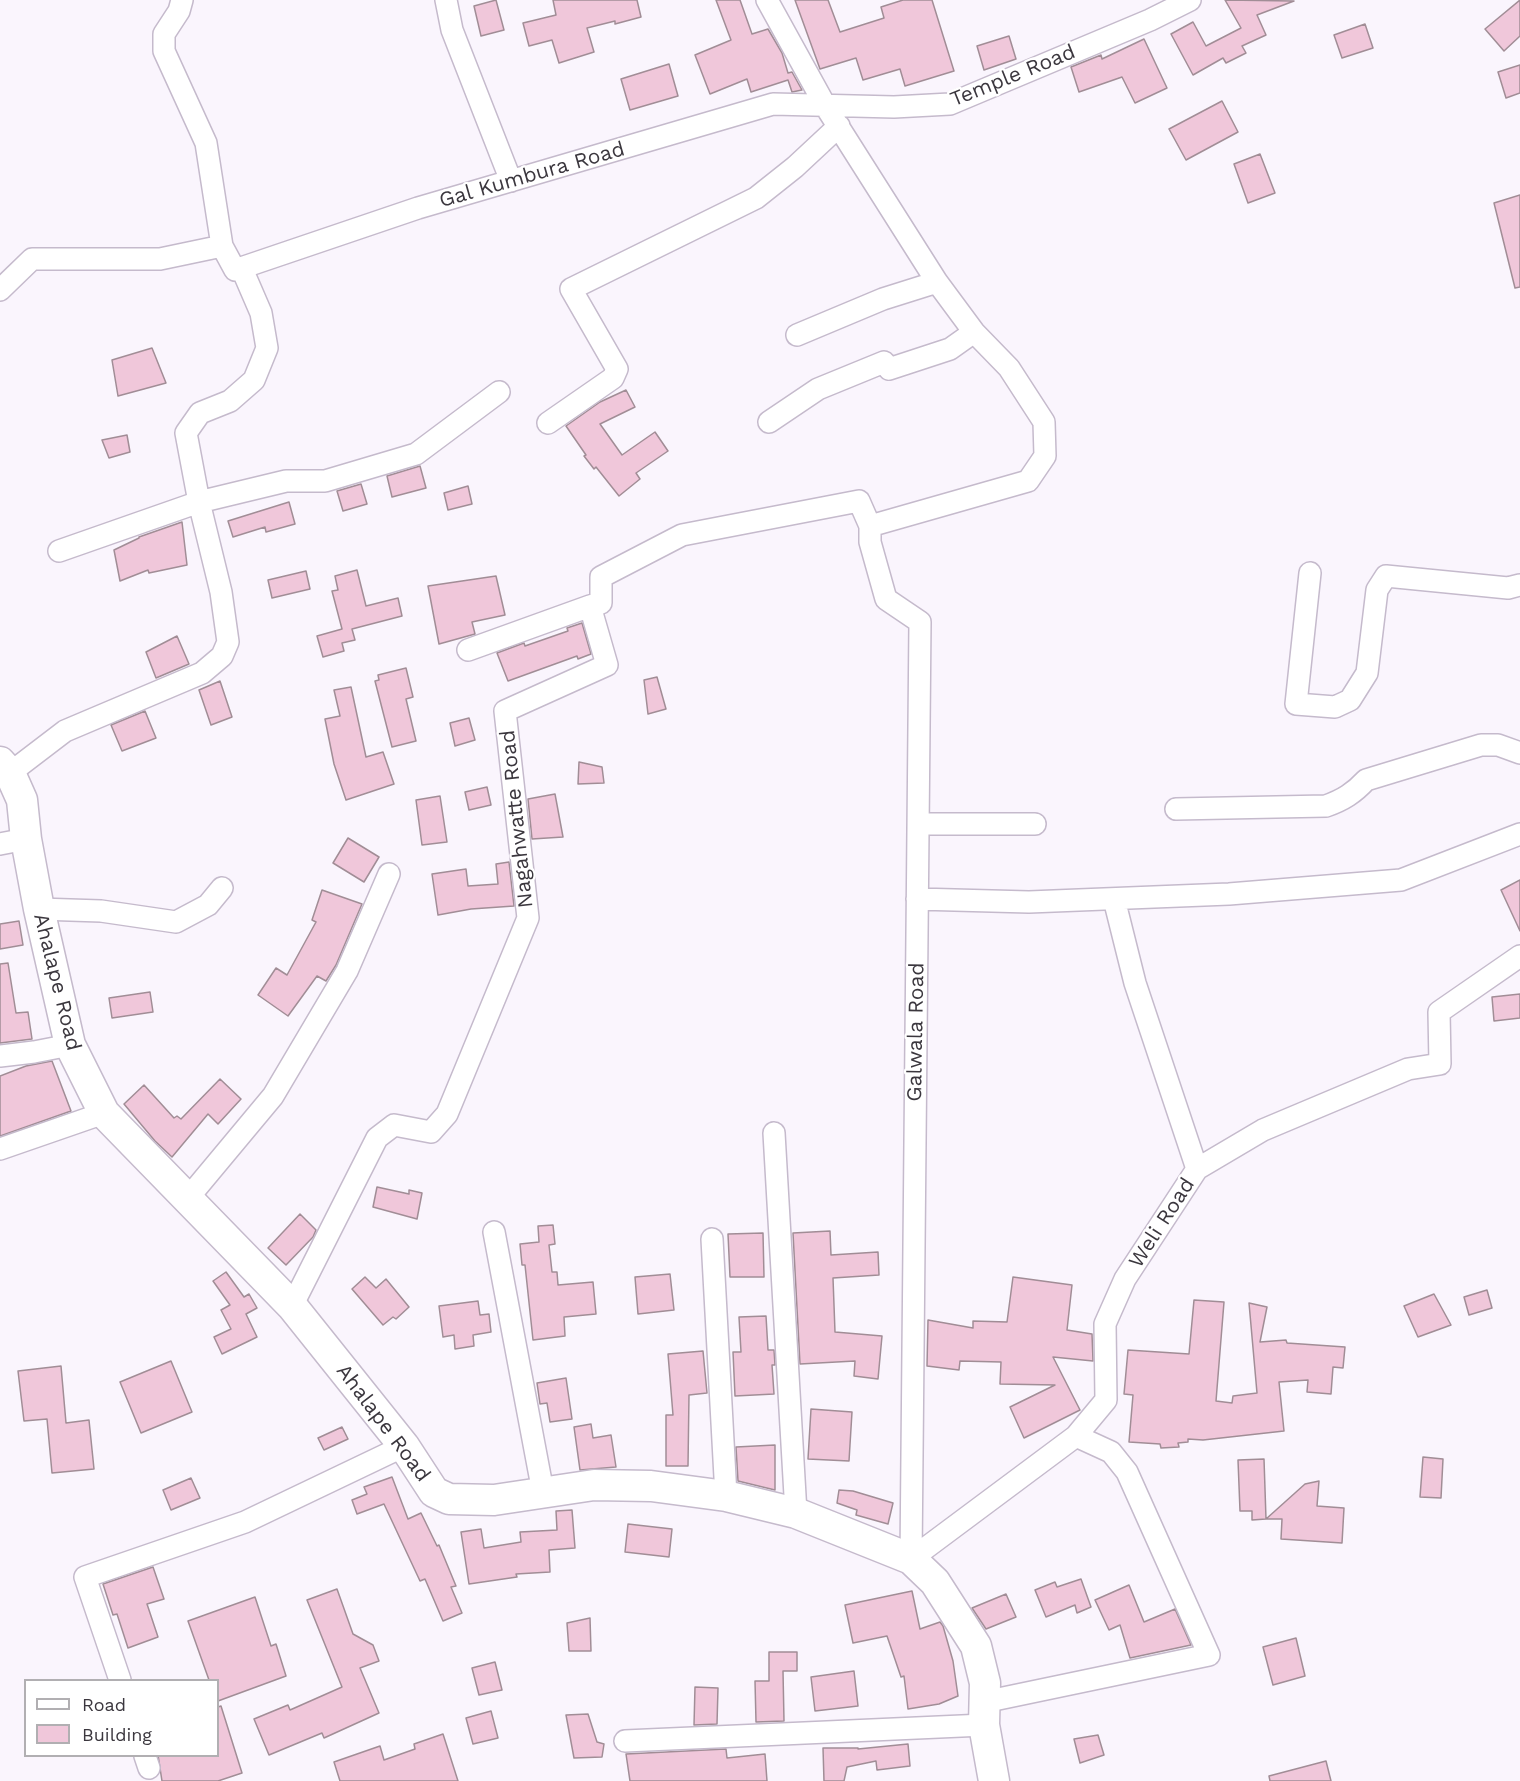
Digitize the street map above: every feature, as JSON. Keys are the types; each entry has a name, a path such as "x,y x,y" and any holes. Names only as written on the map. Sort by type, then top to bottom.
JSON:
{"street":[{"path":"5,767 66,731 202,673 222,656 228,642 221,592 199,502 186,433 200,413 230,401 254,380 267,348 261,313 242,269 235,270 222,246 206,143 164,51 164,34 179,11 182,0"},
{"path":"446,0 452,30 511,181"},
{"path":"468,650 601,603 601,577 682,535 859,501 870,526 1028,481 1045,456 1044,422 1009,368 974,332 937,282 826,107 767,0"},
{"name":"Temple Road","path":"826,107 950,104 1150,20 1190,0"},
{"name":"Gal Kumbura Road","path":"242,269 418,208 773,104 826,107"},
{"path":"548,423 613,378 617,369 571,289 756,198 795,167 839,126"},
{"path":"0,290 32,259 160,259 222,246"},
{"path":"797,335 883,299 937,282"},
{"path":"769,422 818,389 884,362 889,369 950,349 974,332"},
{"path":"59,551 199,502 286,482 325,481 416,454 499,392"},
{"name":"Galwala Road","path":"870,526 870,542 886,599 920,622 911,1558"},
{"path":"1310,573 1296,704 1335,707 1350,700 1367,673 1377,590 1386,576 1508,588 1520,585"},
{"name":"Nagahwatte Road","path":"292,1306 377,1138 394,1125 431,1132 447,1114 528,918 504,711 607,664 591,606"},
{"path":"1176,809 1326,806 1354,793 1366,780 1481,745 1498,745 1520,753"},
{"name":"Ahalape Road","path":"5,767 22,800 13,841 39,909 70,1045 105,1113 292,1306 404,1446 434,1492 449,1499 494,1500 594,1485 651,1486 726,1496 796,1513 911,1558 935,1582 976,1646 985,1683 984,1713 994,1781"},
{"path":"919,824 1035,824"},
{"path":"917,899 1029,902 1114,899 1229,894 1401,880 1520,834"},
{"path":"188,1198 273,1096 347,971 389,874"},
{"path":"39,909 101,911 176,922 208,905 222,888"},
{"path":"1114,899 1135,983 1197,1169"},
{"name":"Weli Road","path":"911,1558 1077,1436 1106,1400 1105,1324 1125,1279 1197,1169 1263,1130 1408,1069 1440,1064 1439,1012 1520,956"},
{"path":"0,1056 70,1045"},
{"path":"0,1149 105,1113"},
{"path":"774,1133 796,1513"},
{"path":"494,1232 543,1492"},
{"path":"712,1239 726,1496"},
{"path":"625,1741 984,1713 1209,1655 1127,1472 1111,1452 1077,1436"},
{"path":"120,1679 85,1577 245,1522 404,1446"}],"building":[{"path":"496,0 504,30 481,36 474,6"},
{"path":"553,0 637,0 641,17 587,28 594,52 559,63 552,40 529,46 523,23 556,15"},
{"path":"716,0 740,0 752,34 768,29 782,53 788,73 792,72 802,90 792,92 788,80 751,92 747,79 710,94 695,55 731,40"},
{"path":"795,0 828,0 840,32 884,18 881,7 903,0 932,0 954,71 905,86 900,69 863,80 856,58 820,69"},
{"path":"1225,0 1294,1 1257,15 1266,35 1242,46 1246,53 1226,63 1223,58 1193,75 1171,34 1193,22 1206,46 1241,28"},
{"path":"1520,0 1520,36 1504,51 1485,29"},
{"path":"1365,24 1373,48 1342,58 1334,35"},
{"path":"1009,36 1016,59 984,70 977,46"},
{"path":"1144,39 1167,88 1135,103 1122,77 1079,92 1071,67 1101,55 1102,59"},
{"path":"669,64 678,96 630,110 621,79"},
{"path":"1520,65 1520,93 1506,98 1498,72"},
{"path":"1222,101 1238,132 1186,160 1169,129"},
{"path":"1260,154 1275,193 1248,203 1234,164"},
{"path":"1520,195 1520,287 1515,288 1494,203"},
{"path":"152,348 166,383 118,396 112,360"},
{"path":"626,390 635,407 600,424 622,455 655,432 668,451 636,473 640,479 619,496 584,456 586,455 566,426 600,402"},
{"path":"127,435 130,452 109,458 102,440"},
{"path":"420,466 426,488 392,497 387,476"},
{"path":"361,484 367,504 343,511 337,491"},
{"path":"468,486 472,504 448,510 444,493"},
{"path":"289,502 295,524 266,532 265,527 233,537 228,521"},
{"path":"182,522 187,565 149,573 148,570 120,581 114,550 139,537"},
{"path":"357,570 366,606 398,598 402,616 352,629 355,640 342,643 344,651 323,657 317,636 342,629 332,591 338,590 335,576"},
{"path":"306,571 310,589 272,598 268,580"},
{"path":"496,576 505,615 472,622 475,634 439,644 428,586"},
{"path":"582,623 591,654 578,659 577,656 508,681 497,653 568,631 567,628"},
{"path":"177,636 189,664 156,678 146,652"},
{"path":"406,668 413,697 406,699 416,741 392,747 375,681 379,680 378,675"},
{"path":"657,677 666,709 648,714 644,680"},
{"path":"220,681 232,717 211,725 199,690"},
{"path":"351,687 366,757 383,752 394,784 346,800 334,764 325,719 340,716 334,690"},
{"path":"145,711 156,738 122,751 111,725"},
{"path":"469,718 475,740 455,746 450,723"},
{"path":"579,762 602,767 604,783 578,784"},
{"path":"487,787 491,805 469,810 465,792"},
{"path":"555,794 563,837 532,839 528,799"},
{"path":"440,796 447,842 422,845 416,800"},
{"path":"348,838 379,857 364,882 333,863"},
{"path":"509,862 514,906 471,909 438,915 432,874 466,869 468,886 498,884 496,864"},
{"path":"1520,880 1520,931 1501,890"},
{"path":"322,890 362,904 336,965 326,981 317,976 288,1016 258,995 276,968 287,975 316,922 312,920"},
{"path":"19,921 23,945 0,949 0,924"},
{"path":"8,963 16,1013 28,1012 32,1039 0,1043 0,964"},
{"path":"150,992 153,1012 112,1018 109,998"},
{"path":"1520,994 1520,1018 1494,1021 1492,997"},
{"path":"52,1061 71,1111 0,1136 0,1076 26,1066"},
{"path":"220,1079 241,1099 218,1124 208,1114 172,1157 155,1141 124,1104 144,1085 174,1118 177,1116 181,1119"},
{"path":"377,1187 409,1194 409,1190 422,1193 417,1219 373,1207"},
{"path":"300,1214 316,1230 313,1237 286,1265 268,1248"},
{"path":"553,1225 555,1244 549,1245 552,1272 557,1272 558,1285 593,1282 596,1314 564,1317 565,1336 533,1340 525,1265 522,1265 520,1244 539,1242 538,1226"},
{"path":"830,1231 831,1255 878,1252 879,1275 833,1278 835,1332 882,1336 878,1379 854,1376 855,1361 800,1364 793,1233"},
{"path":"763,1233 764,1277 730,1277 728,1234"},
{"path":"226,1272 244,1297 249,1294 257,1308 246,1314 257,1337 222,1354 214,1337 231,1329 221,1310 230,1305 213,1281"},
{"path":"670,1274 674,1310 638,1314 635,1277"},
{"path":"365,1277 376,1288 386,1279 409,1307 396,1319 393,1317 383,1325 352,1289"},
{"path":"1013,1277 1072,1285 1067,1330 1092,1334 1093,1361 1053,1357 1080,1410 1024,1438 1010,1407 1055,1385 1000,1384 1001,1362 960,1361 959,1370 927,1366 928,1320 973,1328 973,1321 1007,1322"},
{"path":"1487,1290 1492,1308 1469,1315 1464,1297"},
{"path":"1434,1294 1451,1325 1418,1337 1404,1306"},
{"path":"1194,1300 1224,1302 1216,1401 1232,1403 1233,1396 1257,1393 1249,1303 1267,1307 1260,1342 1286,1340 1287,1343 1345,1347 1343,1368 1333,1367 1331,1394 1307,1392 1308,1380 1279,1382 1284,1431 1203,1440 1188,1439 1188,1442 1178,1443 1179,1447 1161,1448 1160,1444 1129,1442 1133,1395 1124,1394 1128,1350 1189,1354"},
{"path":"478,1301 480,1315 489,1314 491,1332 473,1335 474,1346 455,1349 454,1335 443,1337 439,1306"},
{"path":"766,1316 768,1350 774,1350 775,1365 772,1365 774,1394 735,1396 733,1352 741,1352 739,1317"},
{"path":"703,1351 707,1393 689,1395 688,1466 666,1466 666,1415 673,1415 668,1354"},
{"path":"171,1361 192,1412 141,1433 120,1382"},
{"path":"61,1366 66,1423 89,1420 94,1469 52,1473 47,1419 24,1421 18,1371"},
{"path":"566,1378 572,1419 550,1422 547,1403 540,1404 537,1383"},
{"path":"811,1409 852,1412 849,1461 808,1459"},
{"path":"591,1424 593,1438 611,1435 616,1467 580,1470 574,1427"},
{"path":"342,1427 348,1439 324,1450 318,1438"},
{"path":"775,1445 775,1490 738,1481 736,1447"},
{"path":"1423,1457 1443,1459 1441,1498 1420,1497"},
{"path":"1264,1459 1266,1519 1252,1520 1252,1511 1240,1511 1238,1460"},
{"path":"392,1477 408,1519 421,1513 437,1546 439,1545 456,1586 451,1587 462,1613 443,1621 425,1579 420,1581 384,1504 357,1514 352,1500 367,1494 364,1487"},
{"path":"191,1478 200,1498 171,1510 163,1490"},
{"path":"1319,1481 1317,1506 1344,1508 1342,1543 1281,1539 1282,1519 1266,1519 1305,1484"},
{"path":"839,1490 853,1491 893,1503 888,1524 856,1515 857,1510 837,1503"},
{"path":"572,1510 575,1548 549,1550 550,1572 516,1574 517,1577 469,1584 461,1532 481,1529 484,1548 521,1542 520,1532 557,1530 556,1511"},
{"path":"628,1524 672,1529 669,1557 625,1552"},
{"path":"153,1567 164,1599 147,1604 158,1637 128,1648 117,1614 113,1615 103,1584"},
{"path":"1081,1579 1091,1607 1077,1613 1075,1605 1046,1617 1035,1590 1055,1582 1057,1587"},
{"path":"1129,1585 1144,1622 1175,1609 1191,1645 1130,1658 1120,1625 1109,1630 1095,1600"},
{"path":"337,1589 353,1634 373,1645 379,1661 360,1668 379,1713 324,1738 322,1733 269,1755 254,1719 288,1705 290,1710 342,1687 307,1600"},
{"path":"912,1591 920,1629 940,1622 943,1626 953,1661 958,1696 939,1704 908,1709 904,1676 901,1677 887,1636 853,1643 845,1605"},
{"path":"1006,1594 1016,1617 986,1629 972,1608"},
{"path":"255,1597 271,1646 276,1644 286,1676 219,1701 219,1679 209,1679 188,1621"},
{"path":"590,1618 591,1651 569,1651 567,1623"},
{"path":"1296,1638 1305,1676 1273,1685 1263,1647"},
{"path":"769,1652 797,1652 797,1671 783,1671 784,1721 756,1722 755,1681 769,1681"},
{"path":"495,1662 502,1690 479,1695 472,1668"},
{"path":"854,1671 858,1706 815,1711 811,1677"},
{"path":"695,1687 718,1688 717,1724 694,1725"},
{"path":"221,1706 242,1773 218,1781 162,1781 158,1757 219,1757 219,1707"},
{"path":"491,1711 498,1738 473,1744 466,1718"},
{"path":"588,1714 597,1742 604,1744 602,1757 574,1758 566,1715"},
{"path":"443,1734 458,1781 340,1781 334,1762 380,1746 384,1760 415,1749 414,1744"},
{"path":"1098,1735 1104,1755 1080,1763 1074,1739"},
{"path":"908,1744 910,1766 877,1770 876,1761 847,1767 844,1781 824,1781 823,1748 858,1749"},
{"path":"726,1749 727,1758 765,1754 767,1781 630,1781 626,1754"},
{"path":"1326,1761 1331,1781 1270,1781 1269,1776"}]}
